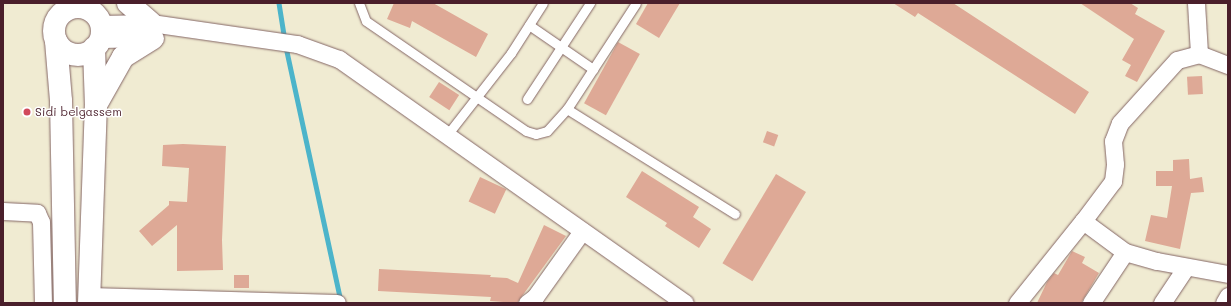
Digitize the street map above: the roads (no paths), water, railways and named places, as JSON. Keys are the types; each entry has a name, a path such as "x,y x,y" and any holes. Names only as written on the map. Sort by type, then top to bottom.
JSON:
{"highway":[{"path":"96,106 118,62 152,31 128,3"},
{"path":"65,303 61,109 54,25 57,11 62,12 77,7 95,25 96,106 89,300"},
{"path":"56,41 61,48 75,54 83,54 95,25"}],"street":[{"path":"1196,3 1199,54"},
{"path":"95,25 152,31 186,30 297,44 339,59 685,303"},
{"path":"1017,303 1083,222 1113,181 1115,164 1112,141 1120,123 1177,60 1199,54 1228,65"},
{"path":"3,211 37,213 41,222 43,303"},
{"path":"1083,222 1125,252 1186,267 1228,274"},
{"path":"527,303 535,297 582,231"},
{"path":"1091,303 1125,252"},
{"path":"1162,303 1186,267"},
{"path":"1224,303 1228,296"},
{"path":"89,300 333,303"}],"lane":[{"path":"360,3 366,21 526,132 536,134 552,126 567,109 636,3"},
{"path":"447,135 476,98 529,25 543,3"},
{"path":"527,99 560,46 590,3"},
{"path":"529,25 593,69"},
{"path":"567,109 735,214"}],"waterway":[{"path":"279,3 285,39"},
{"path":"286,47 341,301"}],"place":[{"name":"Sidi belgassem","path":"27,112"}]}
